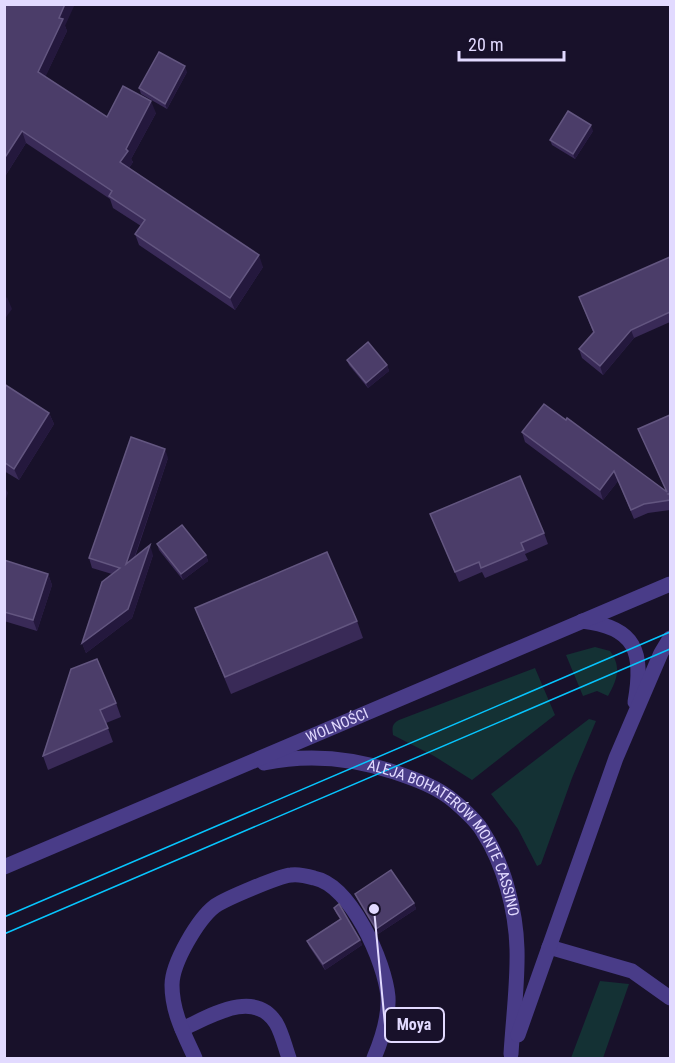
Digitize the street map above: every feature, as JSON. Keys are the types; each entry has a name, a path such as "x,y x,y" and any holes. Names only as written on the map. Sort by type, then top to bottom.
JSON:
{"street":[{"name":"WOLNOŚCI","path":"4,867 670,584"},
{"name":"ALEJA BOHATERÓW MONTE CASSINO","path":"581,621 600,623 620,632 635,648 638,664 637,692 631,723"},
{"name":"ALEJA BOHATERÓW MONTE CASSINO","path":"510,1056 616,758 670,638"},
{"name":"ALEJA BOHATERÓW MONTE CASSINO","path":"232,769 284,759 323,758 363,763 421,781 454,801 483,831 501,868 513,907 517,949 510,1056"},
{"path":"195,1059 175,1012 172,982 184,948 197,925 216,906 265,884 292,875 317,878 337,889 360,921 381,963 388,997 385,1032 374,1059"},
{"path":"549,946 632,972 670,998"},
{"path":"182,1029 232,1007 250,1006 266,1012 276,1023 289,1059"}],"green space":[{"path":"595,647 610,651 616,663 616,679 608,696 597,691 583,696 566,655"},
{"path":"535,668 555,715 472,780 434,756 393,735 393,726 399,720"},
{"path":"589,719 596,721 572,778 541,864 537,866 518,829 491,794"},
{"path":"600,981 629,984 603,1058 571,1058"}],"building":[{"path":"4,4 65,4 59,18 63,19 38,72 107,117 123,86 151,101 126,149 128,151 120,162 259,255 230,298 135,234 145,220 109,196 112,191 22,131 4,159"},
{"path":"159,52 185,66 165,104 139,88"},
{"path":"568,111 591,125 573,154 550,140"},
{"path":"670,257 670,312 631,330 600,366 579,349 594,332 579,297"},
{"path":"368,342 387,365 366,383 347,360"},
{"path":"4,384 49,413 14,469 4,462"},
{"path":"544,404 566,420 567,418 667,492 638,429 670,415 670,493 668,494 670,500 644,504 631,510 614,471 600,490 522,432"},
{"path":"131,437 165,449 126,564 150,545 128,609 82,643 102,582 120,568 89,558"},
{"path":"520,476 544,533 521,543 524,550 481,568 479,562 455,572 430,514"},
{"path":"182,525 206,555 181,574 157,544"},
{"path":"327,552 357,621 225,677 195,608"},
{"path":"4,560 48,574 33,620 4,612"},
{"path":"97,659 116,703 100,710 108,728 43,756 71,669"},
{"path":"391,870 414,903 376,929 355,894"},
{"path":"339,904 360,940 323,964 307,941 341,919 334,908"}],"tram line":[{"path":"4,917 670,632"},
{"path":"4,934 670,649"}],"place":[{"name":"Moya","path":"374,909"}]}
